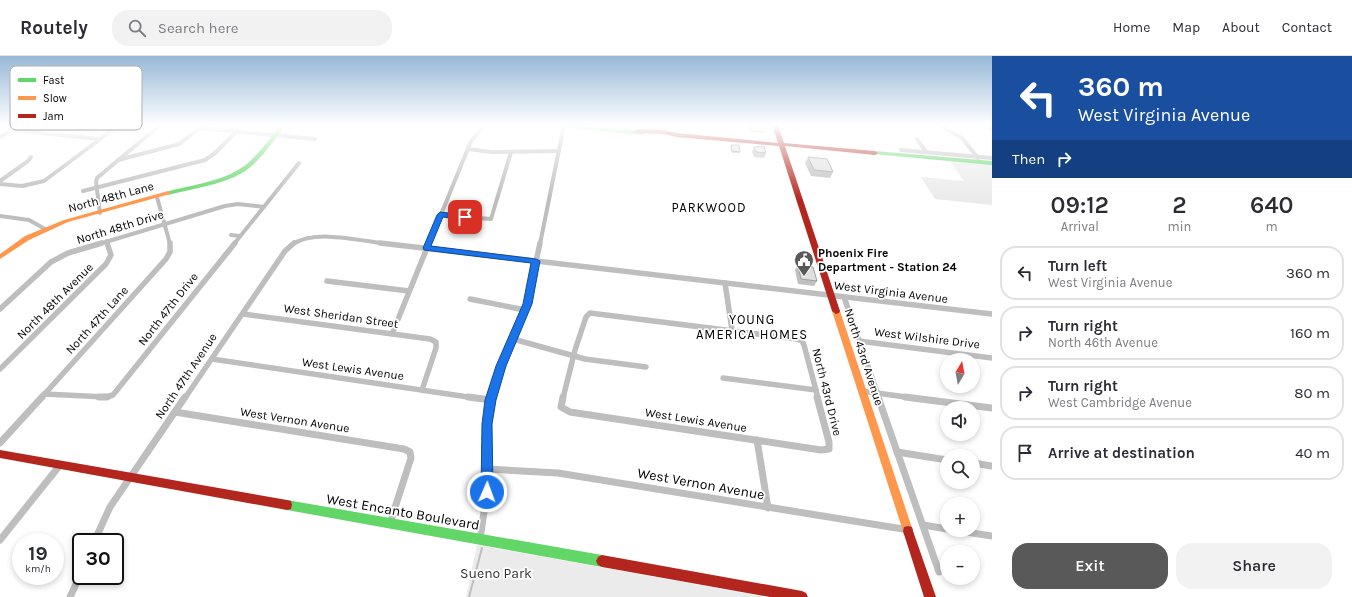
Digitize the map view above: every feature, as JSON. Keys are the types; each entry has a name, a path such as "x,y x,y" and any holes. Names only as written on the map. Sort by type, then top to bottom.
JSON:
{"main road":[{"name":"North 48th Lane","path":"0,257 27,238 45,229 236,176 262,150"},
{"name":"North 43rd Avenue","path":"784,150 930,597"},
{"path":"864,150 992,159"},
{"path":"979,159 992,163"},
{"name":"West Encanto Boulevard","path":"0,454 802,597"}],"street":[{"path":"0,184 22,187 34,185 50,177 84,150"},
{"path":"100,213 97,178 130,150"},
{"path":"118,160 155,150"},
{"path":"83,191 205,160 219,150"},
{"path":"392,334 426,248 467,150"},
{"path":"480,539 486,503 488,469 487,424 491,400 501,366 525,310 559,151 511,152 486,150"},
{"path":"904,150 979,159"},
{"path":"972,150 979,159"},
{"path":"440,215 490,219 511,152"},
{"path":"0,181 31,157"},
{"name":"North 47th Drive","path":"44,394 106,397 113,395 299,162"},
{"name":"North 47th Lane","path":"0,443 166,259 170,252 171,246 157,197"},
{"name":"North 48th Drive","path":"0,309 55,260 74,251 232,205 264,207"},
{"path":"0,216 29,219 35,221 45,229"},
{"path":"231,235 240,236"},
{"name":"West Virginia Avenue","path":"305,235 317,235 536,261 595,271 725,283 992,314"},
{"name":"North 47th Avenue","path":"98,533 110,507 288,248 305,235"},
{"name":"North 48th Avenue","path":"0,369 106,264 111,255 107,241"},
{"path":"370,247 373,242"},
{"path":"327,280 409,291"},
{"path":"573,356 586,317 590,313 732,330 725,283"},
{"path":"787,290 788,296"},
{"name":"North 43rd Avenue","path":"844,297 939,572"},
{"path":"470,299 525,310"},
{"name":"West Sheridan Street","path":"243,314 430,339 436,342 436,348 422,390"},
{"name":"North 43rd Drive","path":"732,330 797,338 802,341 816,390 829,442 829,449"},
{"path":"512,339 573,356 646,367"},
{"name":"West Wilshire Drive","path":"859,341 992,358"},
{"name":"West Lewis Avenue","path":"573,356 561,407 570,412 821,450 829,449"},
{"name":"West Lewis Avenue","path":"212,359 491,400"},
{"path":"723,378 816,390"},
{"path":"862,391 992,408"},
{"name":"West Vernon Avenue","path":"175,412 404,449 410,452 411,458 390,523"},
{"path":"757,440 768,508"},
{"path":"898,452 940,459"},
{"path":"980,464 992,466"},
{"path":"0,540 60,465"},
{"name":"West Vernon Avenue","path":"488,469 558,473 909,530"},
{"path":"923,525 940,528"},
{"path":"980,534 992,536"},
{"path":"70,597 76,585"}],"green space":[{"path":"950,161 992,164 992,205 935,199 921,177 964,181"},
{"name":"Sueno Park","path":"477,545 766,597 466,597"}],"building":[{"path":"755,150 765,150 766,153 756,152"},
{"path":"808,157 827,159 833,172 814,170"},
{"path":"798,265 813,267 817,281 801,279"}],"waterway":[{"path":"469,597 482,548"}],"traffic: fast":[{"path":"168,193 233,175 247,166 262,150"},
{"path":"875,153 992,163"},
{"path":"287,505 602,561"}],"traffic: slow":[{"path":"0,257 27,238 66,221 168,193"},
{"path":"836,311 908,531"}],"traffic: jam":[{"path":"783,150 836,311"},
{"path":"845,150 875,153"},
{"path":"0,454 287,505"},
{"path":"908,531 930,597"},
{"path":"602,561 802,597"}],"place":[{"name":"Phoenix Fire Department - Station 24","path":"804,277"}],"district":[{"name":"PARKWOOD","path":"709,207"},
{"name":"YOUNG AMERICA HOMES","path":"752,326"}],"route":[{"path":"465,217 440,215 426,248 536,261 527,304 501,366 491,400 487,424 487,492"}]}
